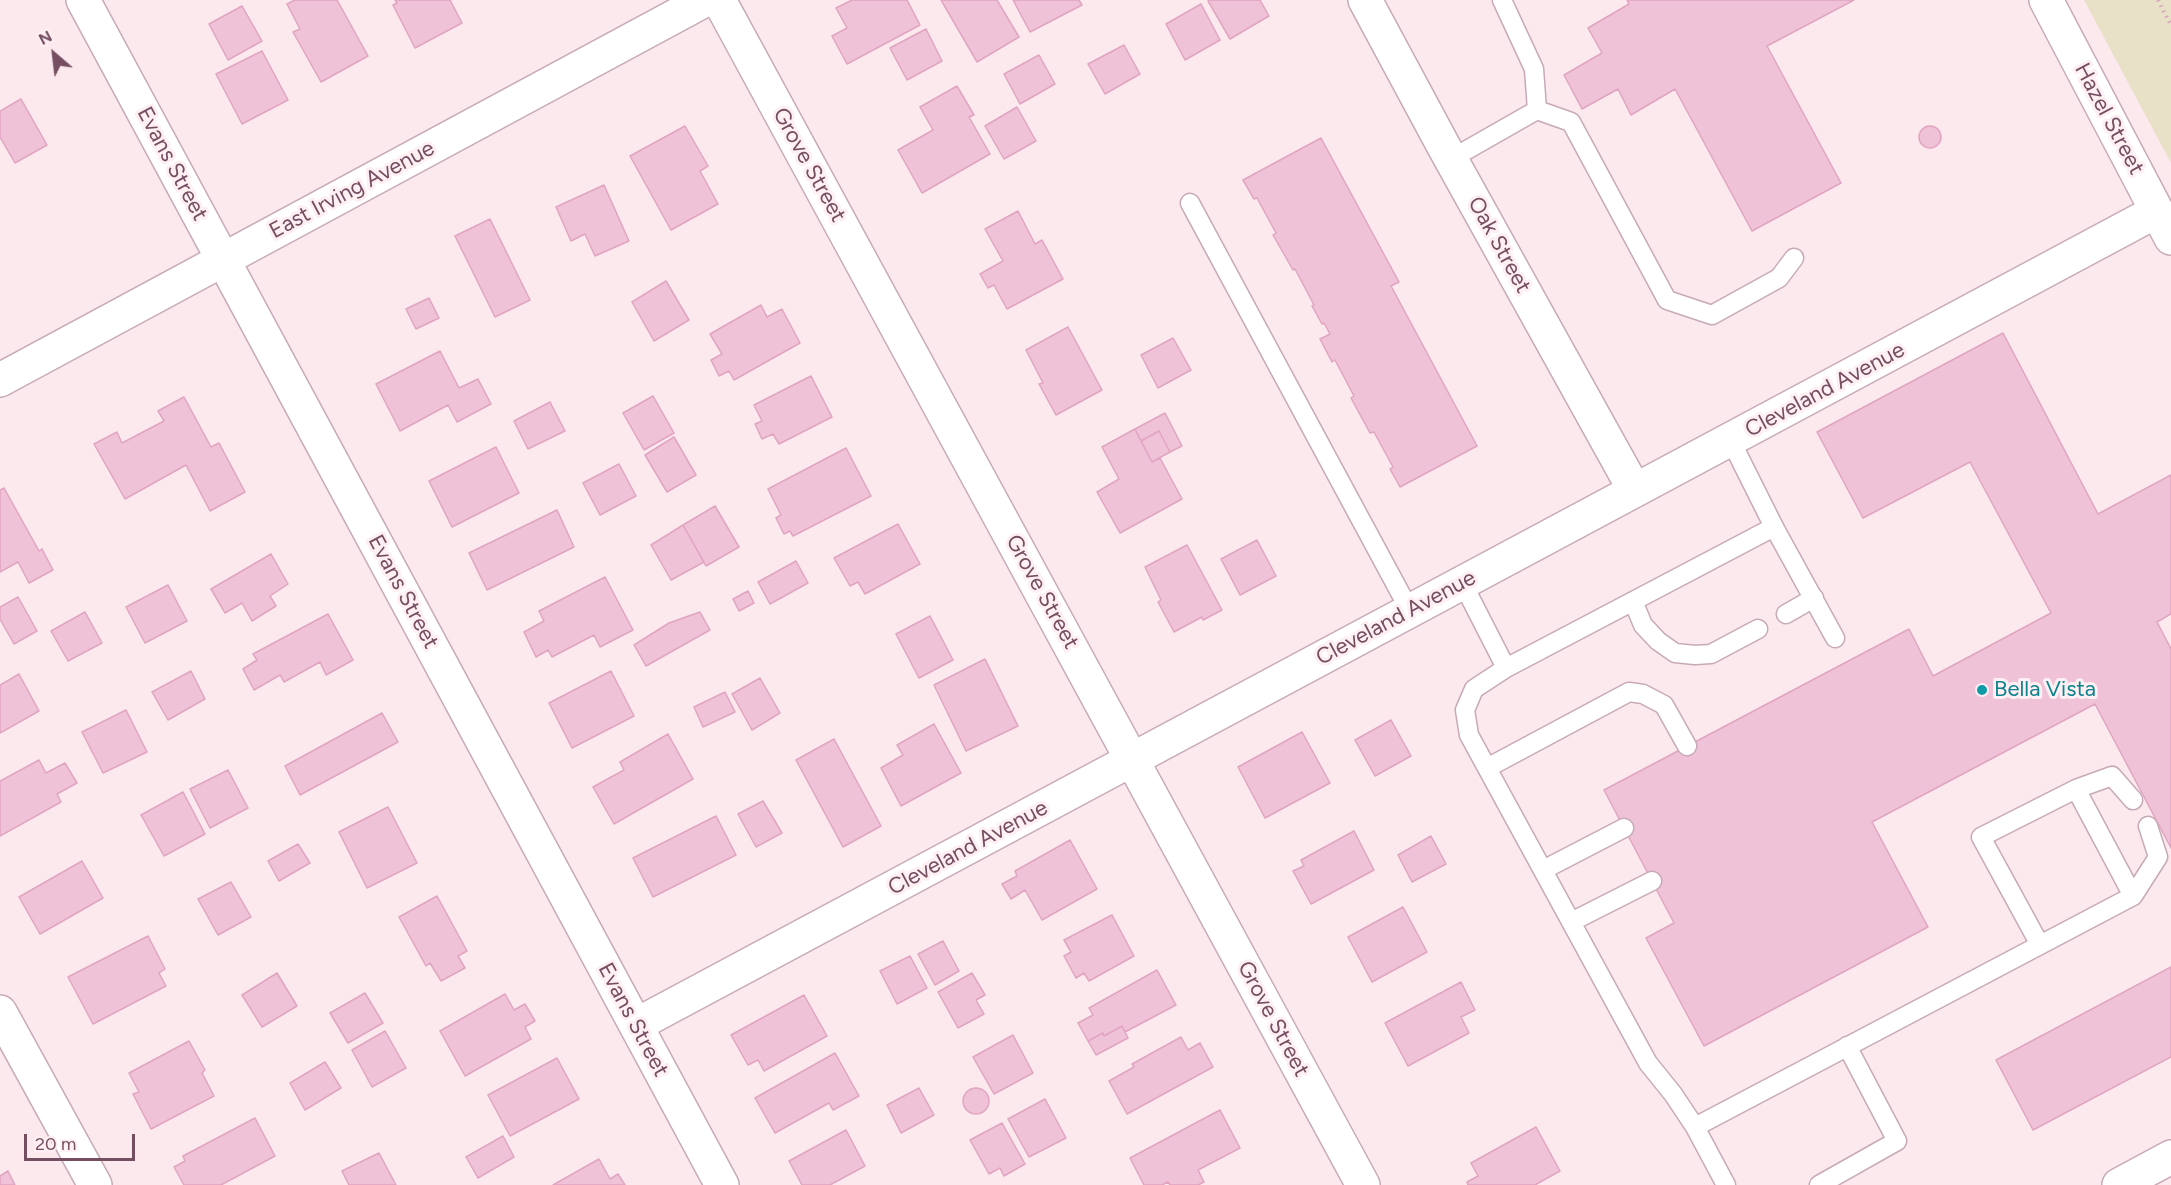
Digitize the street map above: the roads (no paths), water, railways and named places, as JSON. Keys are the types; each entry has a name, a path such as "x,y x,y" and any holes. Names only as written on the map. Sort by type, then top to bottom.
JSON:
{"street":[{"name":"Evans Street","path":"83,0 722,1185"},
{"name":"East Irving Avenue","path":"0,380 705,0"},
{"name":"Grove Street","path":"719,0 1363,1185"},
{"name":"Oak Street","path":"1365,0 1635,489"},
{"name":"Hazel Street","path":"2046,0 2164,225"},
{"name":"Cleveland Avenue","path":"636,1025 1635,489 2164,225"},
{"path":"0,1012 95,1185"},
{"path":"2119,1185 2171,1157"}],"lane":[{"path":"1502,0 1534,69 1537,110"},
{"path":"1451,159 1537,110 1572,122 1667,300 1713,315 1779,278 1794,258"},
{"path":"1190,203 1410,611"},
{"path":"1731,441 1774,527 1835,638"},
{"path":"1726,1185 1695,1126 1648,1064 1469,735 1465,710 1474,689 1506,668 1774,527"},
{"path":"1462,582 1506,668"},
{"path":"1786,614 1814,598"},
{"path":"1633,601 1643,625 1658,641 1675,653 1712,654 1758,629"},
{"path":"1487,768 1629,692 1643,694 1664,705 1687,746"},
{"path":"2040,945 1981,837 2076,789 2112,776 2133,800"},
{"path":"2076,789 2133,896"},
{"path":"1695,1126 2133,896 2158,857 2148,826"},
{"path":"1543,870 1624,828"},
{"path":"1571,922 1652,881"},
{"path":"1819,1185 1897,1141 1847,1046"}],"place":[{"name":"Bella Vista","path":"1982,690"}]}
